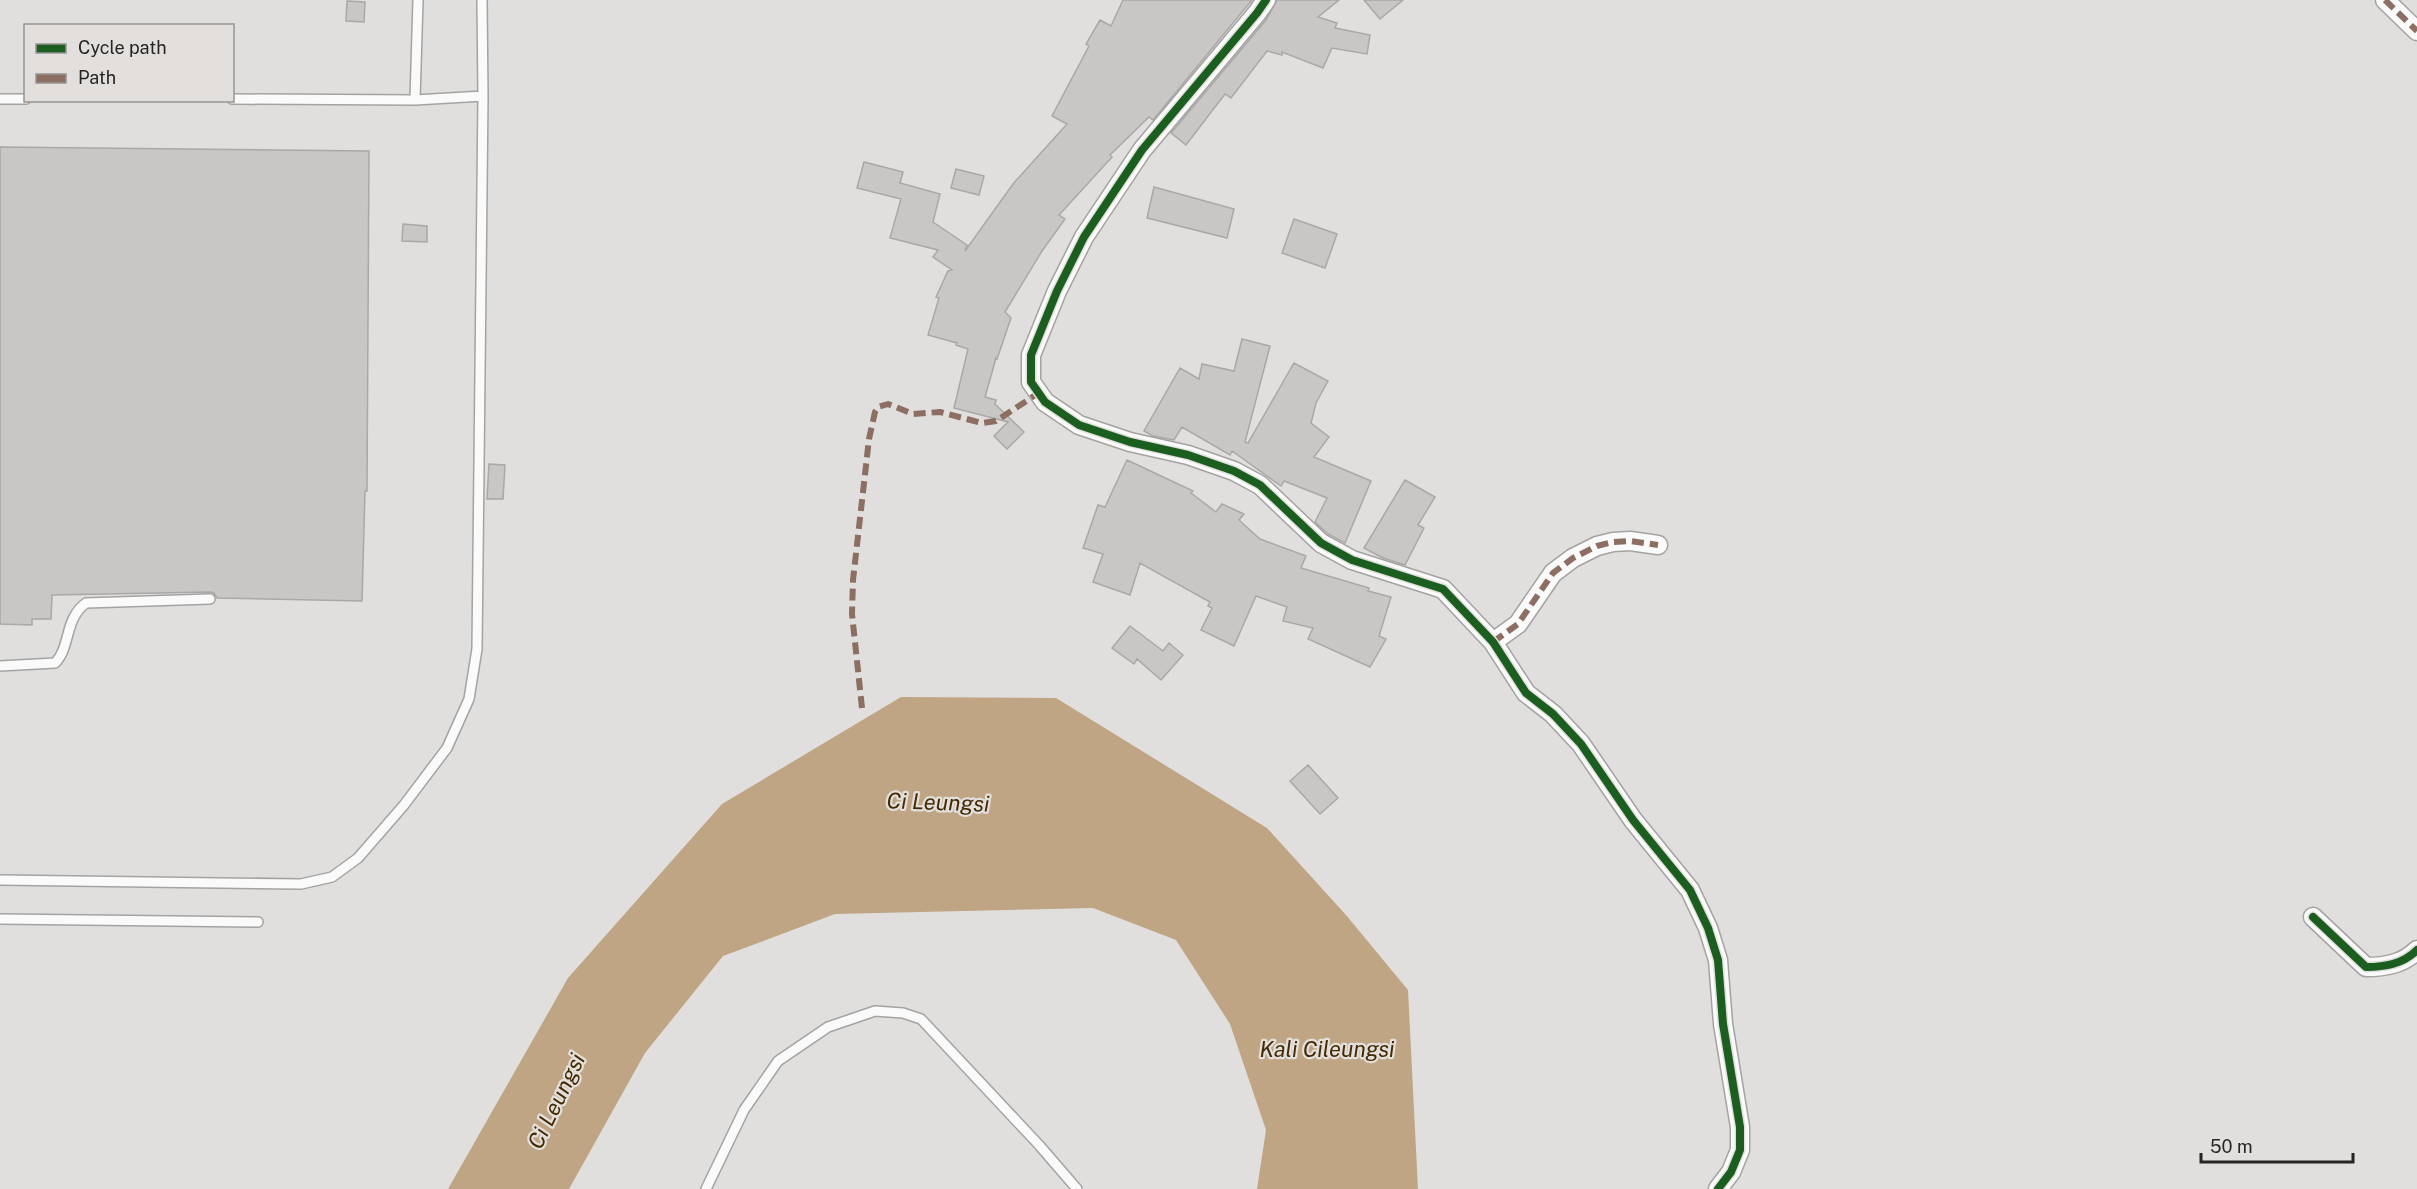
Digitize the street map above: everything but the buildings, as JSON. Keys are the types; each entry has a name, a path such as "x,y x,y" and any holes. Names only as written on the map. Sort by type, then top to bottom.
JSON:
{"street":[{"path":"1266,0 1257,14 1142,150 1084,237 1057,291 1031,356 1031,382 1045,402 1079,425 1130,442 1188,455 1234,471 1260,485 1321,543 1352,560 1443,589 1493,642 1526,693 1553,714 1581,744 1633,820 1690,890 1708,927 1718,960 1723,1024 1740,1128 1740,1150 1731,1172 1718,1189"},
{"path":"2385,0 2417,31"},
{"path":"1493,642 1518,624 1553,573 1573,558 1597,546 1613,542 1630,541 1658,545"},
{"path":"2313,917 2366,967 2386,967 2411,956 2417,950"}],"lane":[{"path":"415,100 418,0"},
{"path":"0,880 301,884 332,877 358,858 404,805 447,748 469,699 477,649 482,0"},
{"path":"234,99 415,100 483,96"},
{"path":"0,99 24,99"},
{"path":"0,666 55,663 62,654 74,617 86,603 210,600"},
{"path":"0,919 258,922"},
{"path":"706,1189 744,1110 778,1061 828,1027 875,1011 903,1013 921,1019 1077,1189"}],"water":[{"path":"901,697 1056,698 1267,828 1346,915 1408,990 1418,1189 1257,1189 1266,1130 1230,1024 1176,940 1093,908 835,914 723,956 645,1053 569,1189 448,1189 568,978 722,804"}],"marked path":[{"path":"2385,0 2417,31"},
{"path":"862,708 852,614 853,580 869,439 875,412 878,407 888,404 913,414 940,412 982,423 996,421 1037,394"},
{"path":"1493,642 1518,624 1553,573 1573,558 1597,546 1613,542 1630,541 1658,545"}],"cycle path":[{"path":"1266,0 1142,150 1084,237 1057,291 1031,355 1031,382 1045,402 1079,425 1130,442 1188,455 1234,471 1260,485 1321,543 1352,560 1443,589 1493,642 1526,693 1553,714 1581,744 1633,820 1690,890 1708,928 1718,960 1723,1024 1740,1127 1740,1150 1731,1172 1718,1189"},
{"path":"2313,917 2366,967 2393,964 2406,959 2417,950"}],"water label":[{"name":"Ci Leungsi","path":"938,802"},
{"name":"Kali Cileungsi","path":"1327,1049"},
{"name":"Ci Leungsi","path":"556,1101"}]}
